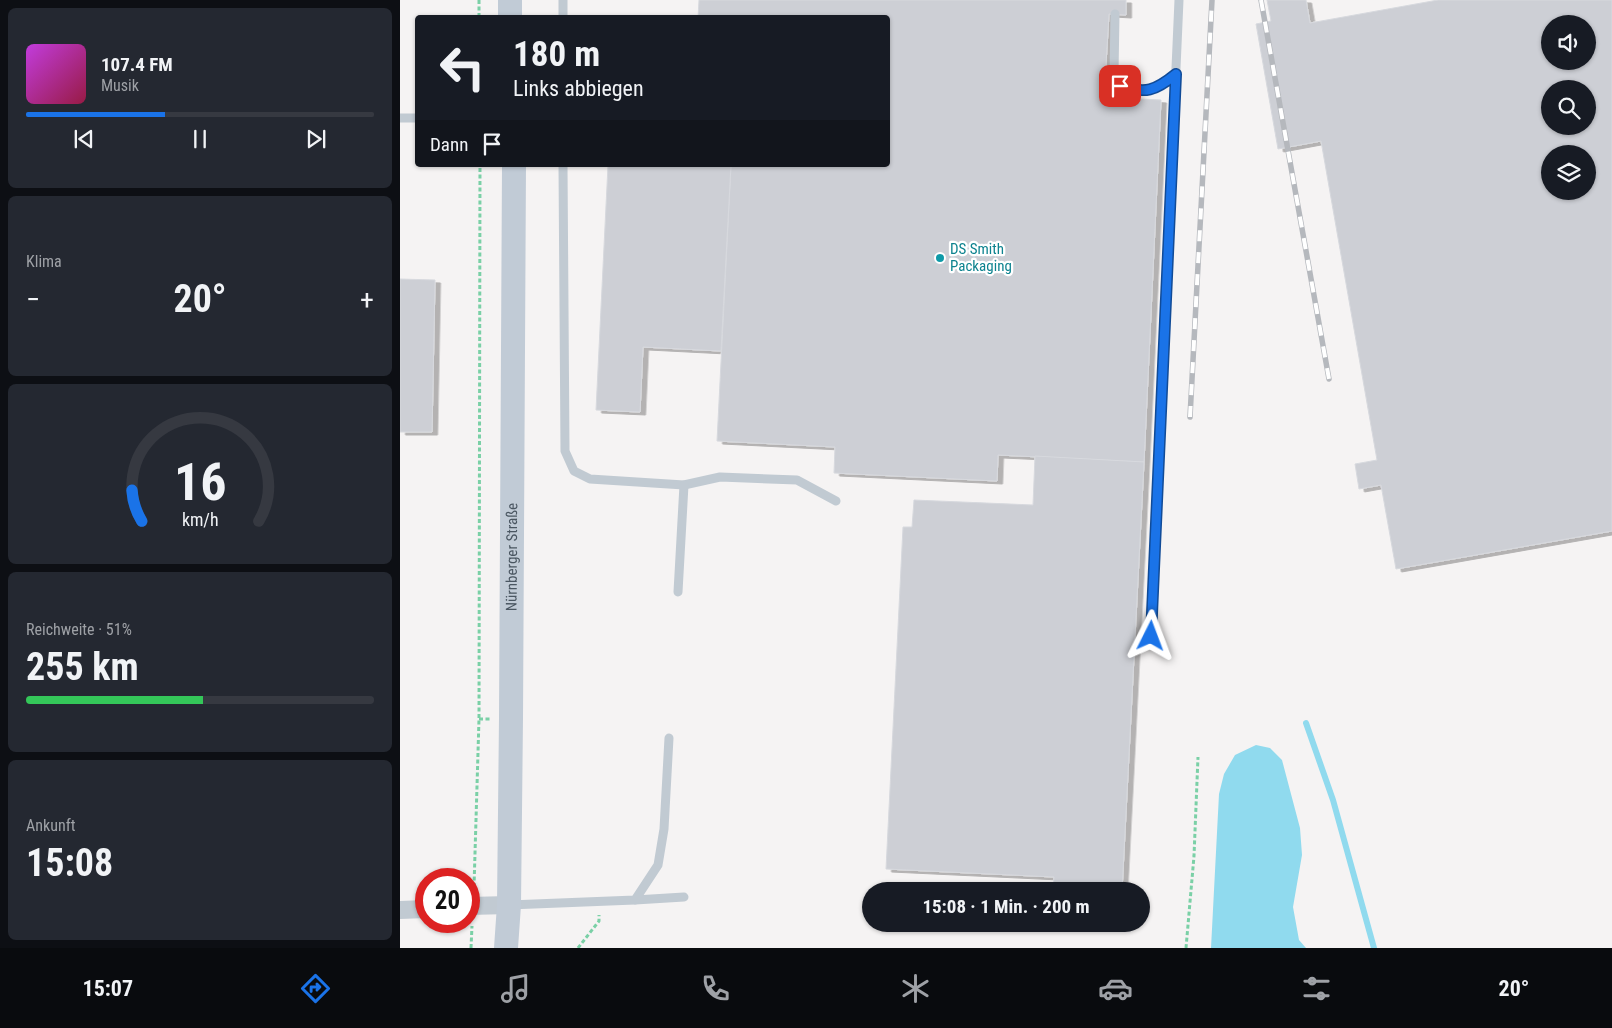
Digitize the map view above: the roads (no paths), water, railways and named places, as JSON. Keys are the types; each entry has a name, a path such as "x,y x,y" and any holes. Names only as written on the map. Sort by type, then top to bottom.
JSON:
{"main road":[{"path":"510,0 510,15"},
{"name":"Nürnberger Straße","path":"506,948 509,905 514,167"}],"street":[{"path":"480,906 509,905"},
{"path":"400,910 415,909"}],"lane":[{"path":"563,0 563,15"},
{"path":"1151,636 1179,0"},
{"path":"1115,14 1114,74 1120,86 1138,92 1161,87 1176,74"},
{"path":"400,118 415,118"},
{"path":"563,167 565,451 574,471 590,479 684,485 720,477 797,480 836,501"},
{"path":"678,592 684,485"},
{"path":"635,900 658,866 664,829 669,738"},
{"path":"509,905 684,897"}],"water":[{"path":"1256,745 1270,748 1282,760 1300,828 1302,855 1293,907 1299,940 1306,948 1211,948 1219,794 1224,774 1235,755"}],"waterway":[{"path":"1306,723 1333,800 1374,948"}],"railway":[{"path":"1190,417 1212,0"},
{"path":"1261,0 1329,379"}],"place":[{"name":"DS Smith Packaging","path":"940,258"}]}
